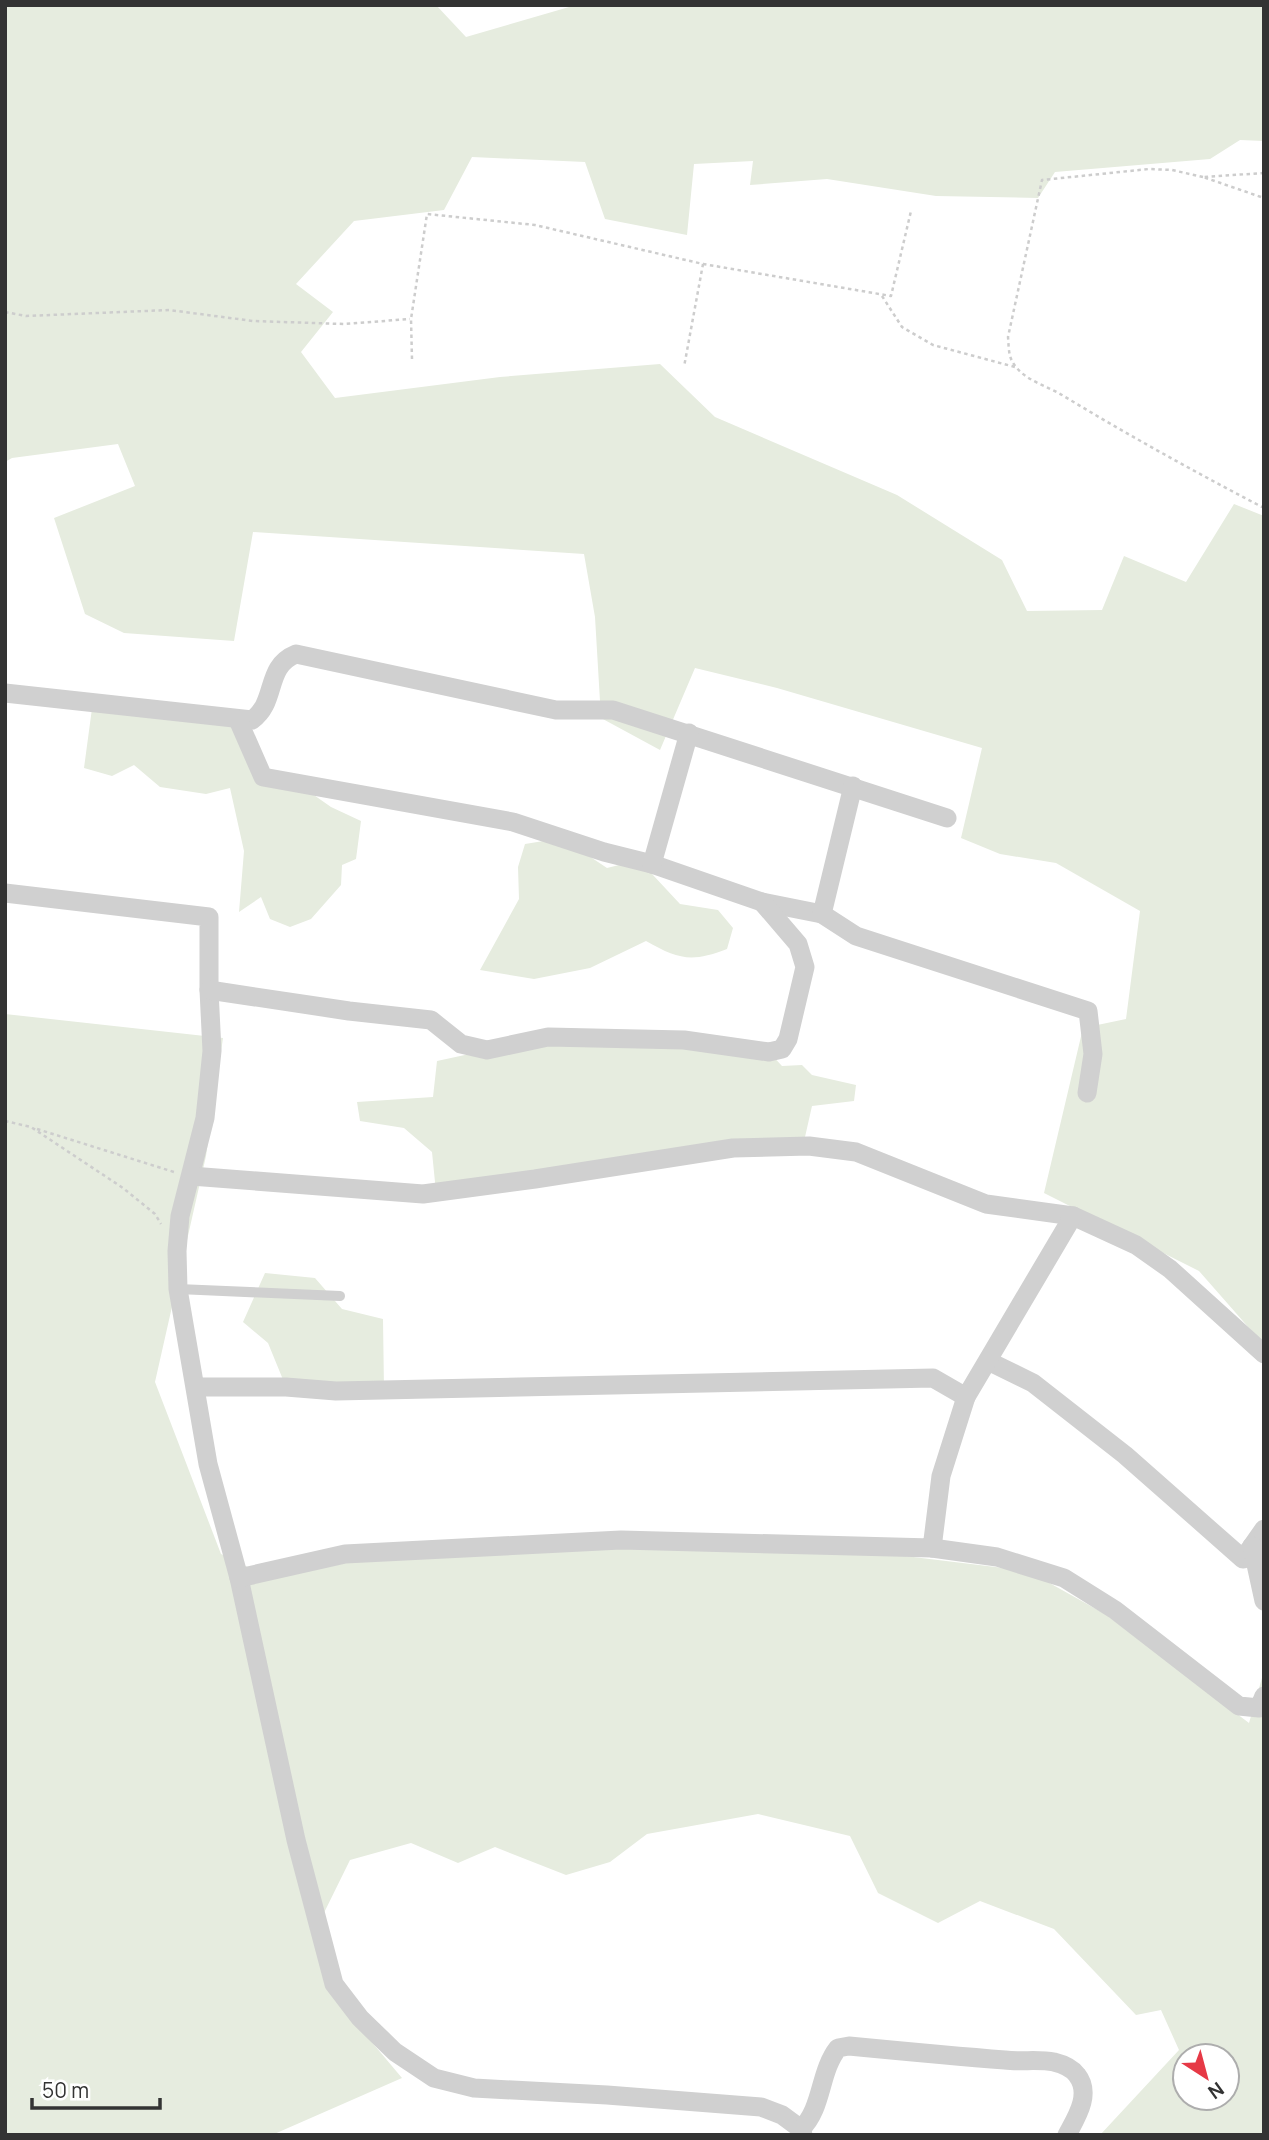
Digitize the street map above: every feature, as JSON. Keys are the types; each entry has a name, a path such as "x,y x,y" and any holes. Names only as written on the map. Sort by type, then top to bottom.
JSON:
{"street":[{"path":"5,693 252,720 267,704 276,670 284,659 296,654 556,710 613,710 947,818"},
{"path":"238,720 262,777 513,822 604,852 652,863 762,902 822,914 856,936 1088,1011 1093,1054 1087,1093"},
{"path":"652,863 689,733"},
{"path":"822,914 853,786"},
{"path":"5,893 209,917 212,1051 205,1118 180,1216 178,1289 208,1464 239,1578 296,1840 334,1984 360,2018 395,2052 434,2078 474,2088 761,2107 782,2115 802,2132 812,2119 830,2058 838,2048 849,2046 1011,2061 1054,2062 1068,2067 1082,2082 1083,2099 1067,2135"},
{"path":"209,990 431,1020 461,1044 487,1050 548,1037 684,1040 769,1052 782,1049 788,1039 804,967 798,944 762,902"},
{"path":"191,1176 424,1194 733,1148 809,1146 856,1152 986,1204 1073,1216 1136,1245 1170,1269 1264,1354"},
{"path":"932,1548 942,1476 966,1397 1073,1216"},
{"path":"988,1361 1033,1383 1125,1455 1243,1559 1264,1529"},
{"path":"196,1387 286,1387 336,1391 933,1378 966,1397"},
{"path":"239,1578 345,1554 621,1540 932,1548 997,1557 1064,1578 1115,1610 1239,1706 1259,1708 1264,1696"},
{"path":"1252,1546 1264,1601"}],"lane":[{"path":"178,1289 340,1296"}],"path":[{"path":"1264,198 1203,177 1172,170 1149,169 1042,180 1008,337 1009,355 1015,367 1026,377 1057,392 1135,440 1264,508"},
{"path":"1203,177 1264,173"},
{"path":"412,359 411,319 427,214 535,225 703,264 891,296 911,211"},
{"path":"684,367 703,264"},
{"path":"881,295 902,327 933,345 1015,367"},
{"path":"5,312 26,316 169,310 253,321 344,324 411,319"},
{"path":"5,1121 191,1176"},
{"path":"31,1127 123,1188 155,1214 177,1251"}],"shaded area":[{"path":"5,5 436,5 466,37 576,5 1264,5 1264,141 1240,140 1210,159 1055,172 1038,198 936,196 827,179 750,185 753,161 694,164 687,235 605,219 585,162 472,157 444,210 354,221 296,284 333,312 301,352 335,398 500,377 660,364 715,417 897,495 1002,560 1027,611 1102,610 1124,556 1186,582 1234,504 1264,516 1264,1345 1199,1271 1044,1193 1083,1028 1126,1019 1140,911 1056,863 1000,854 961,838 982,748 777,688 695,668 660,750 601,718 595,617 584,554 253,532 234,641 124,633 85,614 54,518 135,486 118,444 12,458 5,462"},
{"path":"93,701 238,720 263,777 311,793 331,807 361,821 356,859 342,865 341,885 311,919 290,927 270,919 261,897 239,912 244,851 230,788 206,794 160,787 134,765 112,776 84,768"},
{"path":"562,838 607,868 639,860 680,904 718,910 733,928 727,949 704,956 685,957 667,952 646,941 590,968 534,979 480,970 519,899 518,867 525,844"},
{"path":"5,1014 223,1038 206,1156 155,1382 221,1554 260,1573 345,1554 644,1546 905,1556 1028,1571 1105,1614 1249,1723 1264,1671 1264,2135 1100,2135 1171,2059 1171,2112 1241,2112 1241,2042 1175,2042 1161,2010 1136,2015 1054,1929 980,1901 938,1923 878,1893 850,1836 758,1814 647,1834 610,1862 566,1875 495,1847 458,1863 411,1843 350,1860 317,1927 338,2002 402,2078 272,2135 5,2135"},
{"path":"549,1037 769,1052 782,1066 802,1065 812,1075 856,1085 854,1101 812,1106 805,1137 436,1192 432,1152 404,1128 360,1121 357,1102 433,1097 437,1061"},
{"path":"265,1273 315,1278 342,1309 383,1319 384,1390 286,1387 268,1343 243,1322"}]}
